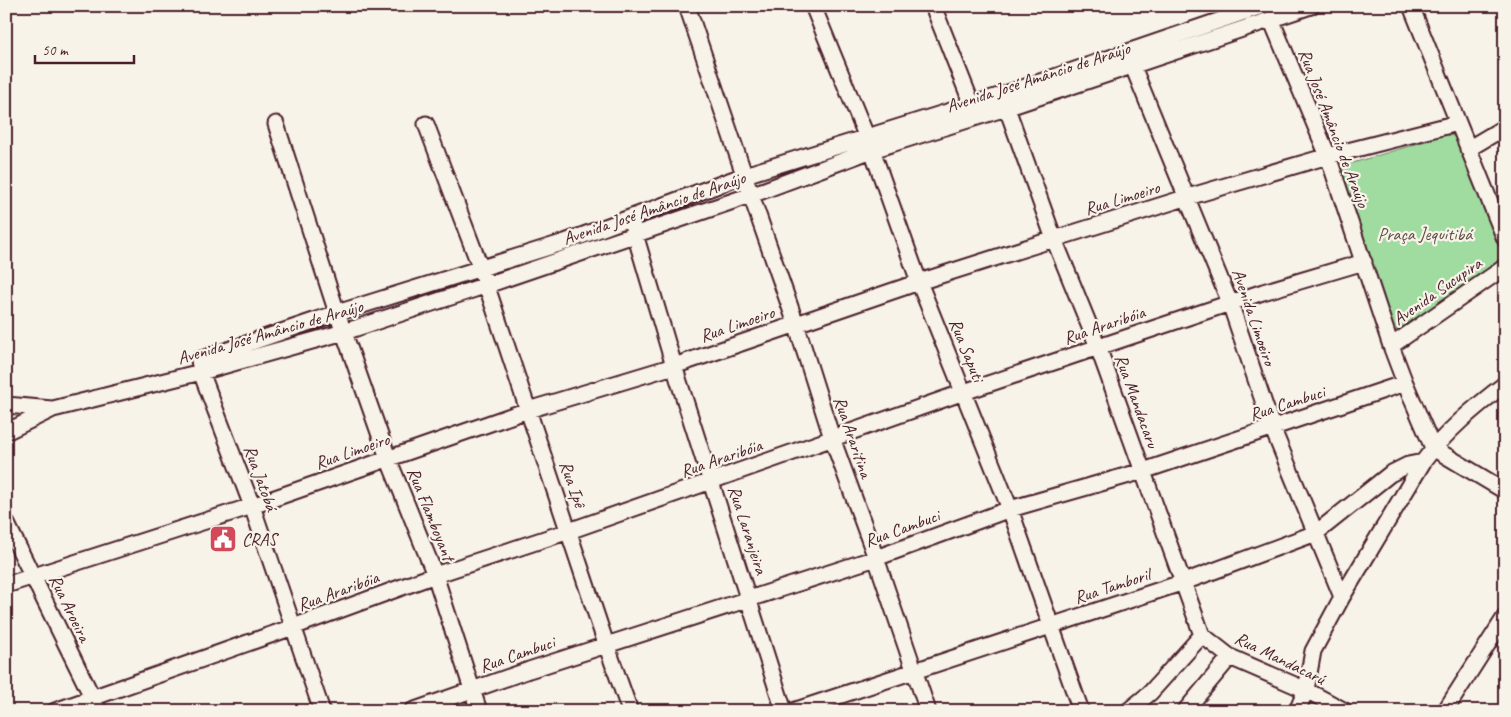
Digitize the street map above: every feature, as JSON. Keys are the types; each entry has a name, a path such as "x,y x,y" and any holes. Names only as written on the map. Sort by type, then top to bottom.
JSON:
{"street":[{"name":"Rua Araritina","path":"688,6 796,324 832,438 876,558 928,711"},
{"name":"Rua Saputi","path":"813,6 869,144 919,282 1010,510 1081,711"},
{"path":"933,6 974,110"},
{"path":"1130,58 1262,6"},
{"name":"Avenida José Amâncio de Araújo","path":"6,432 53,409 201,372 344,332 751,195 869,144 1004,102 1130,58 1311,6"},
{"path":"1411,6 1505,239"},
{"name":"Rua José Amâncio de Araújo","path":"1271,19 1328,156 1391,346 1433,448"},
{"name":"Avenida Limoeiro","path":"1130,58 1230,303 1272,427 1342,597"},
{"name":"Rua Mandacaru","path":"1004,102 1054,239 1098,347 1202,635"},
{"name":"Rua Limoeiro","path":"6,585 252,506 528,410 674,366 919,282 1054,239 1328,156 1458,123"},
{"name":"Rua Flamboyant","path":"276,124 337,313 388,458 435,575 479,711"},
{"name":"Rua Ipê","path":"426,124 487,285 630,711"},
{"path":"1468,150 1505,127"},
{"path":"201,372 198,363 200,359 337,313 565,242 745,175 869,144"},
{"name":"Rua Laranjeira","path":"630,218 674,366 750,599 784,711"},
{"name":"Rua Araribóia","path":"55,711 435,575 964,392 1230,303 1364,262"},
{"name":"Avenida Sucupira","path":"1391,346 1505,267"},
{"name":"Rua Jatobá","path":"201,372 252,506 322,711"},
{"name":"Rua Cambuci","path":"412,711 606,644 876,558 1010,510 1143,471 1405,383"},
{"path":"1297,711 1306,690 1312,651 1423,462 1433,448 1505,384"},
{"path":"6,405 53,409"},
{"path":"1433,448 1505,490"},
{"name":"Rua Tamboril","path":"794,711 1184,582 1316,532 1390,474 1408,464 1423,462"},
{"name":"Rua Aroeira","path":"6,522 99,711"},
{"path":"1445,711 1505,617"},
{"path":"1128,711 1150,693 1202,635"},
{"name":"Rua Mandacarú","path":"1202,635 1230,657 1306,690 1345,711"},
{"path":"1184,711 1230,657"}],"green space":[{"name":"Praça Jequitibá","path":"1446,135 1457,139 1501,252 1500,257 1494,265 1404,328 1398,330 1392,327 1337,173 1346,165"}],"place":[{"name":"CRAS","path":"223,539"}]}
